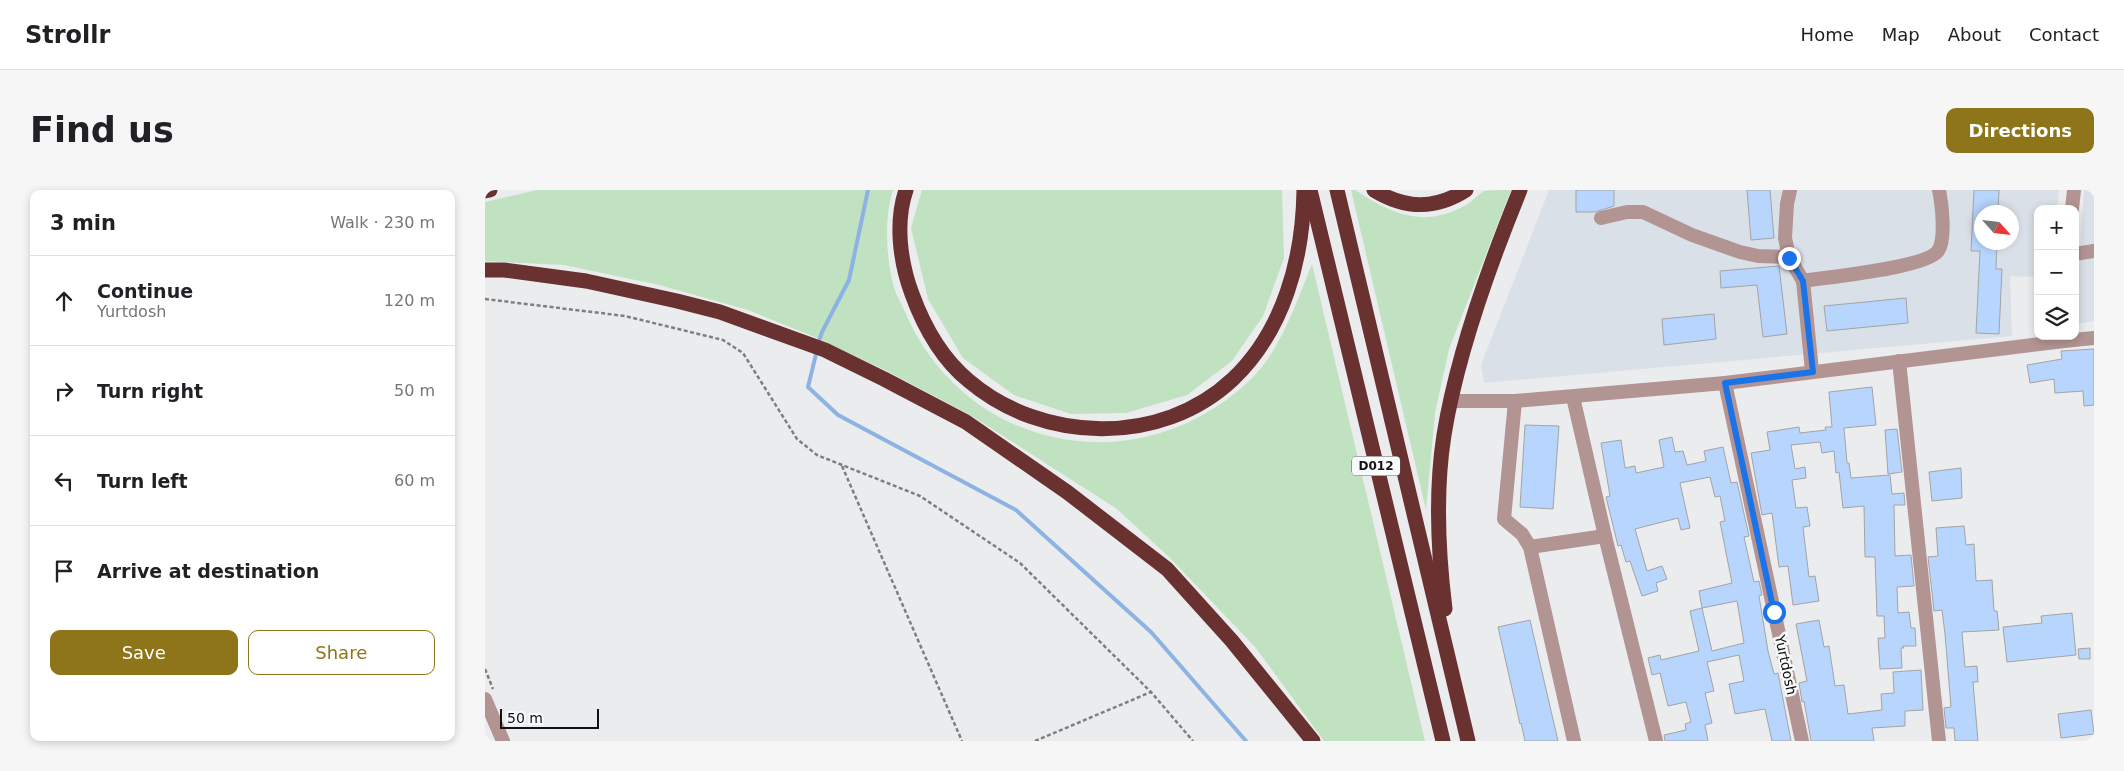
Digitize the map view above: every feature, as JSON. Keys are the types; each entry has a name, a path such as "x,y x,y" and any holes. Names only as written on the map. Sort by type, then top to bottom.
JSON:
{"highway":[{"path":"485,191 490,190"},
{"path":"906,190 901,223 901,251 907,280 917,308 936,342 969,381 996,401 1047,423 1085,430 1117,429 1150,424 1180,413 1208,398 1232,379 1270,330 1286,296 1294,274 1300,246 1304,218 1304,190"},
{"name":"D012","path":"1310,190 1443,741"},
{"name":"D012","path":"1337,190 1468,741"},
{"path":"1374,190 1396,200 1425,205 1440,203 1466,190"},
{"path":"1454,682 1443,597 1438,509 1444,436 1459,364 1520,190"},
{"path":"485,270 504,270 586,282 720,312 825,350 884,378 966,422 1059,487 1167,569 1232,641 1313,741"}],"street":[{"path":"1790,190 1787,204 1785,238 1789,258 1803,281 1813,372"},
{"path":"1803,281 1912,264 1932,256 1938,251 1941,242 1941,201 1939,190"},
{"path":"2072,205 2074,190"},
{"path":"1601,218 1627,212 1643,212 1693,235 1740,252 1758,256 1789,258"},
{"path":"2079,253 2094,251"},
{"path":"2079,338 2094,338"},
{"path":"1451,401 1515,402 1725,383 2056,340"},
{"path":"1899,361 1939,741"},
{"name":"Yurtdosh","path":"1725,383 1802,741"},
{"path":"1573,397 1656,741"},
{"path":"1515,402 1504,519 1523,534 1530,547 1574,741"},
{"path":"1530,547 1605,536"},
{"path":"1454,682 1475,741"},
{"path":"485,699 503,741"}],"path":[{"path":"485,299 625,316 723,340 743,353 797,439 817,455 920,496 1020,563 1151,692 1193,741"},
{"path":"842,466 962,741"},
{"path":"1035,741 1151,692"}],"shaded area":[{"path":"1549,190 2059,190 2057,205 2034,205 2034,277 2010,276 2012,336 1484,383 1481,365"},
{"path":"2084,190 2094,190 2094,321 2079,323 2079,264"}],"green space":[{"path":"537,190 893,190 888,213 887,237 893,284 905,312 932,359 969,397 1011,423 1058,438 1108,442 1158,434 1206,413 1250,380 1271,355 1294,310 1312,264 1425,741 1324,741 1256,648 1170,558 1117,509 972,416 887,371 817,338 748,310 659,285 564,265 485,261 485,202"},
{"path":"922,190 1282,190 1284,258 1263,316 1232,361 1187,395 1126,413 1071,414 1014,395 963,358 928,299 911,228"},
{"path":"1351,190 1355,190 1368,199 1395,212 1408,216 1422,217 1451,212 1466,205 1484,191 1511,190 1449,349 1435,413 1426,510"}],"building":[{"path":"1576,190 1614,190 1614,206 1595,212 1576,212"},
{"path":"1747,190 1770,190 1774,238 1751,240"},
{"path":"1974,190 1999,190 1998,205 1974,205 1974,250 1997,250 1996,269 2002,269 1999,334 1976,333 1980,251 1971,251"},
{"path":"1779,266 1787,334 1763,337 1757,285 1721,288 1720,271"},
{"path":"1906,298 1908,323 1827,331 1824,306"},
{"path":"1714,314 1716,339 1664,345 1662,319"},
{"path":"2094,349 2094,405 2084,406 2083,391 2055,393 2054,379 2030,383 2027,365 2062,359 2061,351"},
{"path":"1872,387 1876,425 1844,428 1847,463 1849,463 1851,478 1890,475 1892,494 1904,493 1905,505 1894,505 1895,556 1911,555 1914,586 1897,587 1898,613 1909,612 1911,628 1915,628 1916,646 1903,646 1904,648 1901,648 1902,668 1880,669 1878,638 1885,638 1884,616 1877,616 1875,557 1865,557 1864,506 1843,508 1839,472 1836,473 1834,451 1822,453 1820,442 1791,445 1795,469 1805,467 1806,478 1792,480 1796,508 1807,507 1810,526 1803,527 1809,577 1815,576 1819,601 1793,605 1788,566 1779,567 1772,513 1762,515 1751,453 1770,450 1767,432 1799,427 1800,433 1826,430 1825,427 1832,427 1829,392"},
{"path":"1525,425 1559,426 1553,509 1520,507"},
{"path":"1897,429 1902,472 1888,474 1885,430"},
{"path":"1672,437 1675,452 1683,451 1687,465 1706,461 1704,451 1723,447 1731,483 1737,482 1749,536 1744,537 1754,582 1759,581 1762,595 1759,596 1768,651 1774,674 1778,673 1791,741 1772,741 1765,709 1735,714 1729,684 1744,681 1739,655 1707,662 1714,691 1705,693 1712,723 1705,725 1708,741 1665,741 1664,735 1686,730 1685,724 1691,722 1686,702 1668,706 1660,673 1652,675 1648,658 1660,655 1661,660 1699,651 1690,611 1702,608 1699,591 1732,583 1720,522 1725,521 1720,496 1715,497 1710,477 1680,483 1690,528 1681,530 1678,518 1635,529 1647,571 1662,566 1667,579 1656,583 1658,591 1642,596 1630,561 1626,562 1621,545 1618,546 1606,497 1610,496 1601,443 1621,440 1625,468 1635,466 1636,473 1664,467 1659,440","holes":["1737,601 1744,643 1712,651 1702,608"]},
{"path":"1961,468 1962,498 1932,501 1929,472"},
{"path":"1964,526 1966,545 1974,544 1976,581 1992,580 1994,611 1997,611 1999,630 1962,632 1965,667 1977,666 1978,682 1973,682 1978,741 1955,741 1954,728 1946,728 1944,708 1951,707 1945,634 1942,610 1934,611 1928,557 1938,556 1936,528"},
{"path":"2072,613 2076,655 2007,662 2003,627 2042,623 2041,616"},
{"path":"1530,620 1558,741 1525,741 1520,724 1498,627"},
{"path":"1819,620 1824,647 1829,646 1835,686 1844,685 1848,714 1882,710 1881,694 1894,693 1893,672 1921,670 1923,710 1905,711 1905,726 1872,728 1874,741 1811,741 1799,683 1807,681 1796,624"},
{"path":"2090,648 2090,659 2079,659 2078,649"},
{"path":"2091,710 2094,734 2061,738 2058,714"}],"waterway":[{"path":"818,344 822,332 849,280 868,190"},
{"path":"817,350 808,387 838,415 1016,510 1151,632 1246,741"}],"route":[{"path":"1774,612 1725,383 1813,372 1803,281 1789,258"}]}
